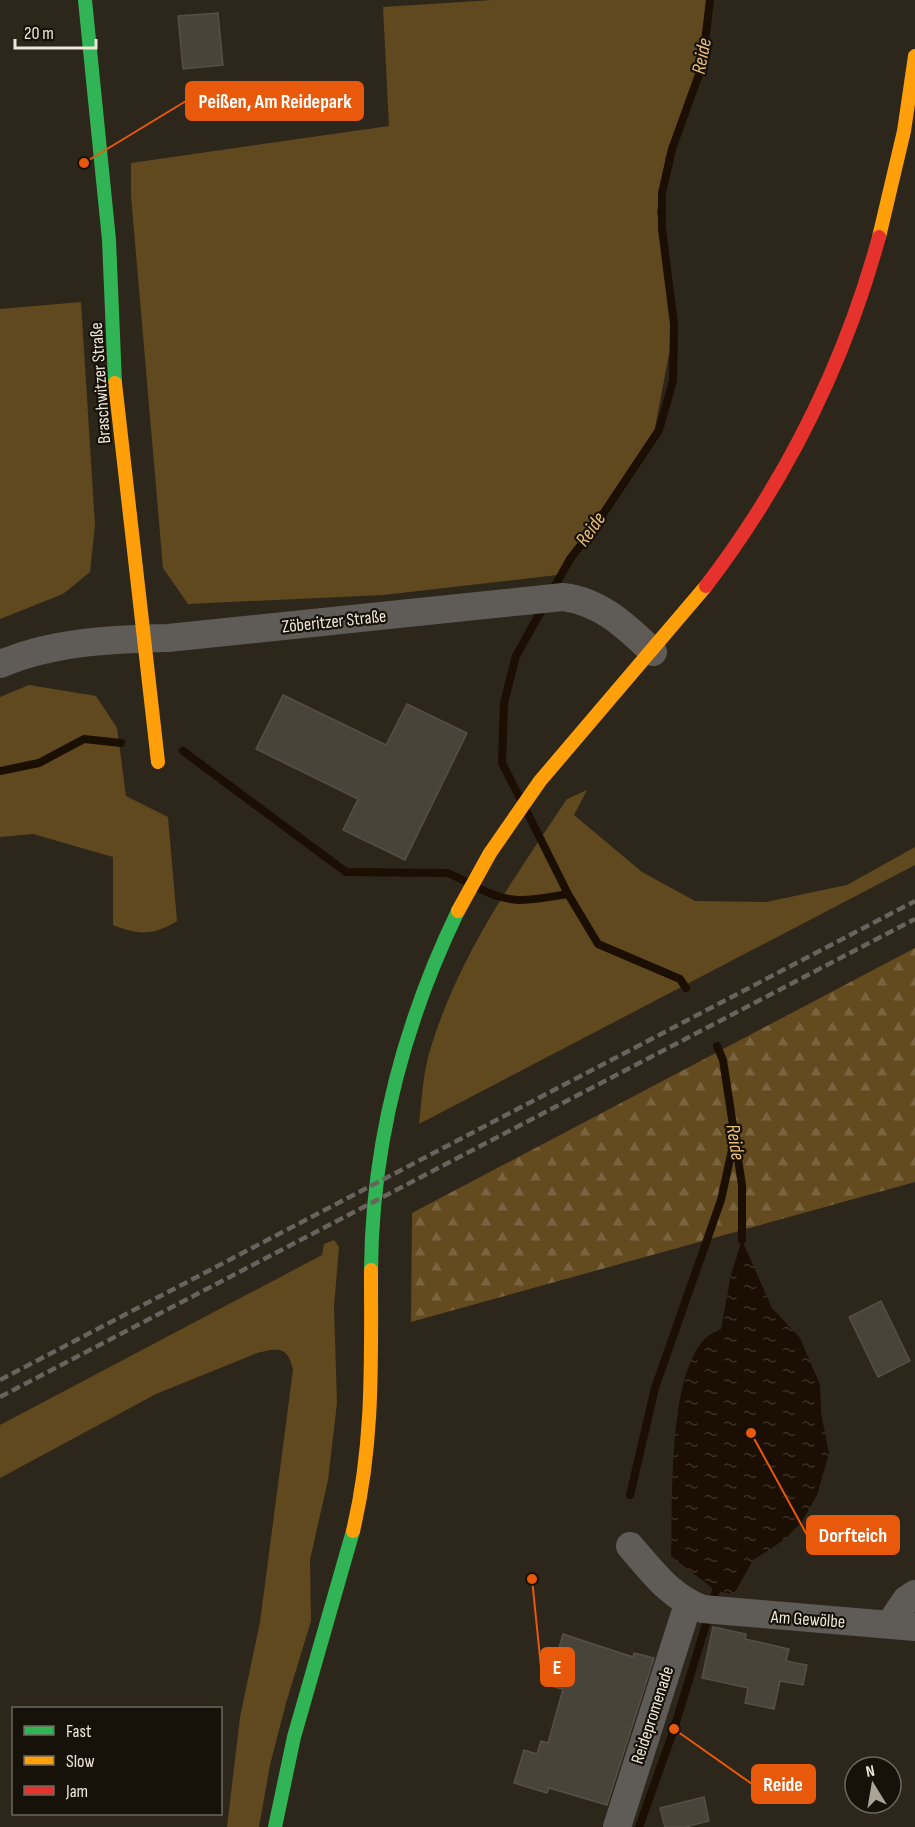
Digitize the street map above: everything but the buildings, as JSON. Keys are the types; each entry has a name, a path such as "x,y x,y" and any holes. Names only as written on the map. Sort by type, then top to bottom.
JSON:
{"main road":[{"name":"Braschwitzer Straße","path":"85,0 109,240 113,360 142,638 158,762"},
{"path":"275,1827 300,1710 346,1562 364,1478 372,1395 372,1238 383,1138 417,1008 444,941 467,895 516,814 541,779 695,603 756,520 813,416 840,359 878,251 904,136 915,56"}],"street":[{"name":"Zöberitzer Straße","path":"0,664 65,646 108,640 563,597 591,603 613,616 653,652"},
{"path":"630,1546 672,1593 704,1608"},
{"name":"Am Gewölbe","path":"704,1608 902,1626 906,1600 915,1594"},
{"name":"Reidepromenade","path":"617,1827 704,1608"}],"shaded area":[{"path":"493,0 707,0 699,72 666,156 657,212 673,333 654,433 557,575 383,595 188,604 163,568 131,196 131,163 389,126 383,7"},
{"path":"81,302 95,525 90,572 63,594 0,619 0,309"},
{"path":"29,685 96,696 117,728 126,796 168,817 177,921 160,929 145,932 130,931 113,925 113,857 33,834 0,837 0,697"},
{"path":"587,790 574,815 642,872 695,901 766,902 847,885 915,847 915,865 419,1124 428,1056 457,980 508,888 567,799"},
{"path":"334,1240 339,1247 334,1307 337,1403 328,1480 310,1560 311,1621 270,1765 259,1827 227,1827 240,1717 260,1622 293,1370 291,1362 281,1351 271,1350 257,1353 156,1394 0,1478 0,1425 322,1255 324,1244"}],"green space":[{"path":"915,948 915,1182 411,1322 412,1213"}],"water":[{"path":"742,1240 772,1308 800,1338 820,1385 821,1413 829,1453 817,1495 801,1523 781,1542 753,1560 734,1594 716,1591 671,1556 672,1505 674,1444 683,1385 691,1361 702,1342 721,1329 731,1275"}],"waterway":[{"name":"Reide","path":"551,593 570,559 591,532 659,430 673,381 674,324 662,229 662,193 672,149 702,66 710,0"},
{"name":"Reide","path":"520,798 502,763 504,703 516,656 545,604"},
{"path":"0,771 39,763 84,739 121,743"},
{"path":"183,751 346,872 448,873 467,882"},
{"name":"Reide","path":"527,812 568,894 598,944 680,979 686,988"},
{"path":"478,888 490,894 522,900 568,894"},
{"name":"Reide","path":"717,1046 723,1060 742,1185 742,1240"},
{"path":"630,1495 655,1388 721,1200 735,1136"},
{"name":"Reide","path":"639,1827 674,1729 716,1591"}],"railway":[{"path":"0,1380 915,901"},
{"path":"0,1397 915,919"}],"traffic: fast":[{"path":"85,0 109,240 115,383"},
{"path":"371,1270 377,1177 395,1086 422,997 458,911"},
{"path":"275,1827 294,1737 353,1531"}],"traffic: slow":[{"path":"879,237 904,131 915,56"},
{"path":"115,383 158,762"},
{"path":"458,911 490,853 540,781 706,586"},
{"path":"353,1531 365,1466 368,1433 371,1368 371,1270"}],"traffic: jam":[{"path":"706,586 762,505 809,420 848,331 879,237"}],"place":[{"name":"Peißen, Am Reidepark","path":"84,163"},
{"name":"Dorfteich","path":"751,1433"},
{"name":"E","path":"532,1579"},
{"name":"Reide","path":"674,1729"}]}
